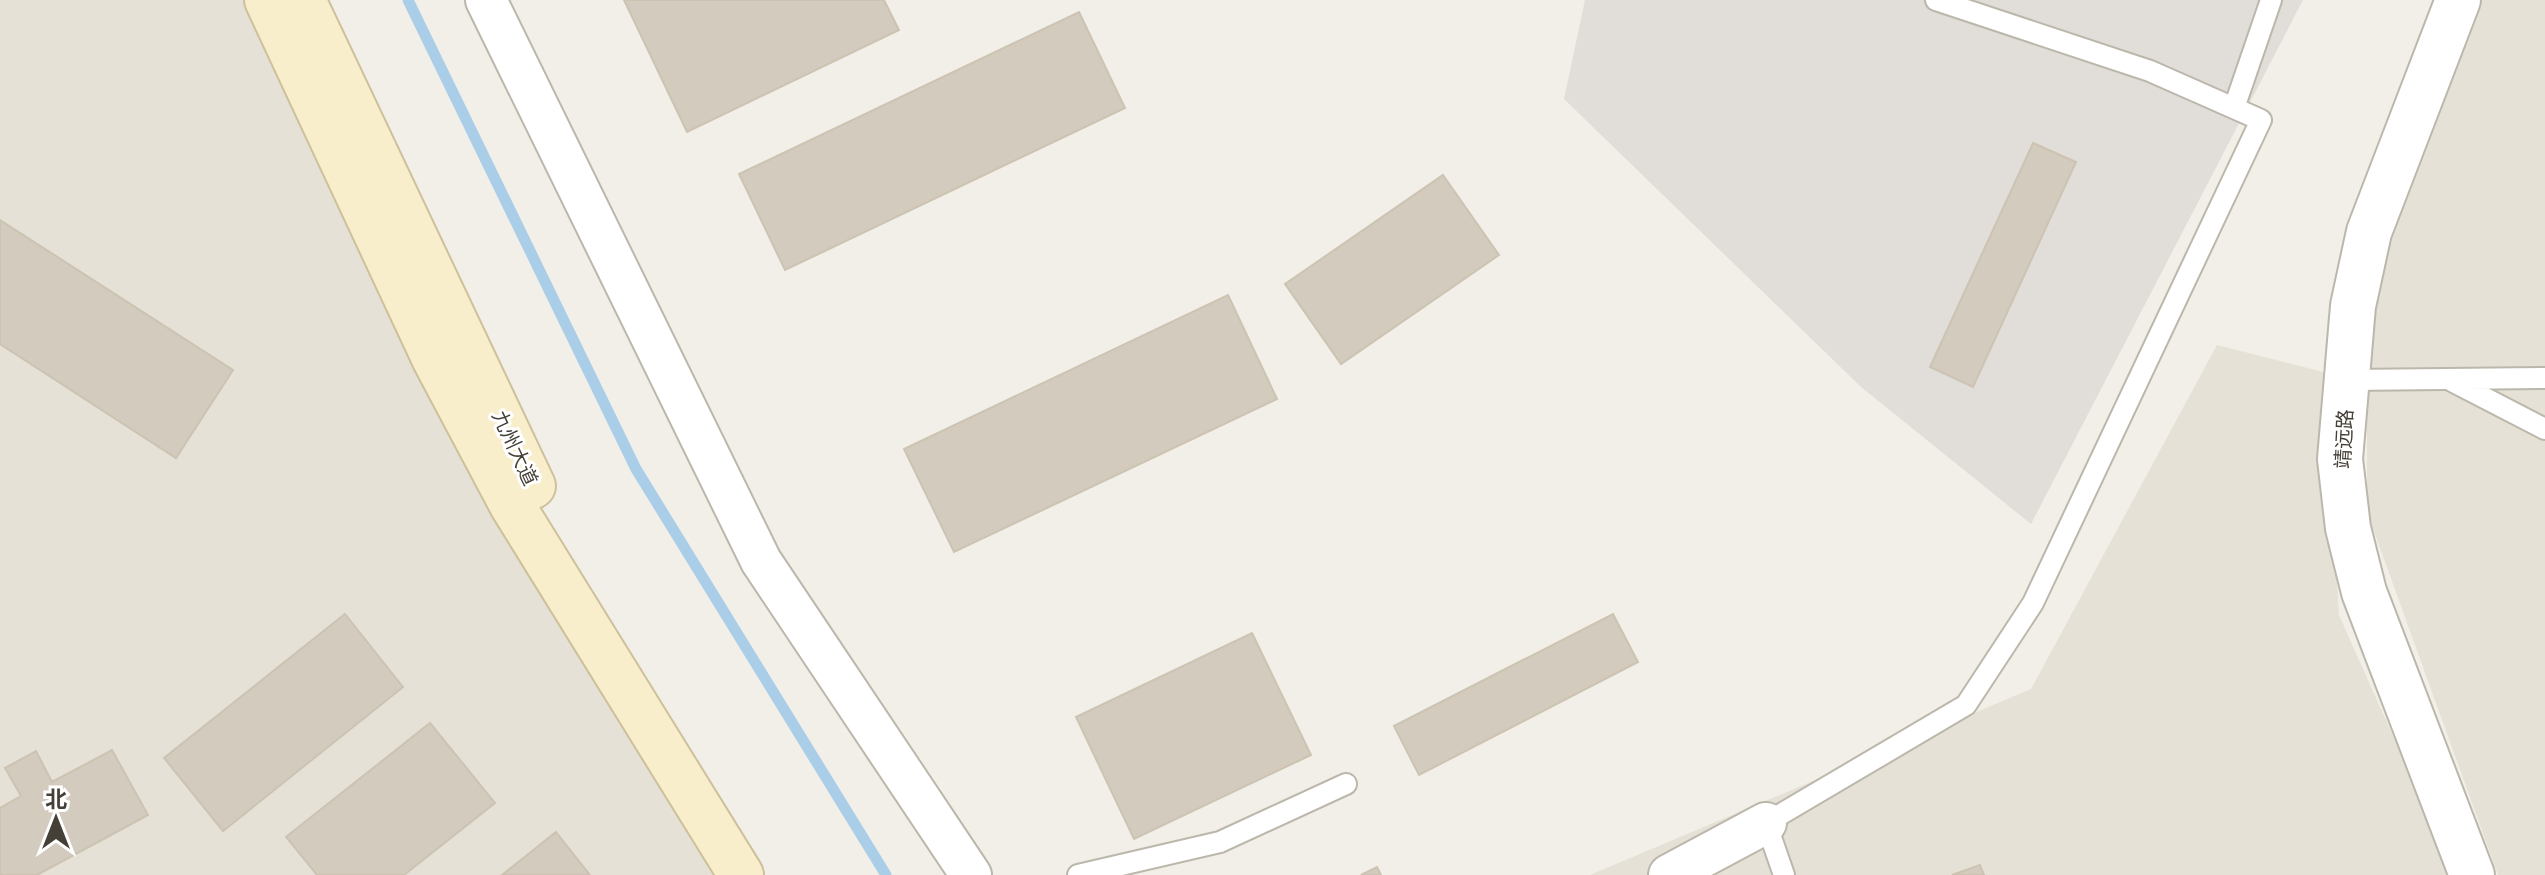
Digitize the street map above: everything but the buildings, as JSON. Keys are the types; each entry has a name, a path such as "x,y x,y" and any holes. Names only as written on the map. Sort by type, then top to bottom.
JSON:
{"main road":[{"path":"267,0 435,360 512,505 741,875"},
{"name":"九州大道","path":"303,0 538,495 767,875"}],"street":[{"path":"486,0 761,561 971,875"},
{"name":"靖远路","path":"2458,0 2369,232 2353,306 2340,459 2348,528 2364,592 2472,875"},
{"path":"1669,875 1766,823"}],"lane":[{"path":"1784,875 1766,823 1966,705 2033,603 2261,120 2150,71 1936,0"},
{"path":"2234,108 2271,0"},
{"path":"2348,380 2545,378"},
{"path":"2448,380 2545,429"},
{"path":"1078,875 1220,842 1346,784"}],"shaded area":[{"path":"0,0 248,0 731,875 0,875"},
{"path":"1585,0 2303,0 2031,524 1861,387 1564,99"},
{"path":"2461,0 2545,0 2545,875 2498,875 2367,512 2367,364 2388,158"},
{"path":"2217,345 2323,372 2339,615 2455,875 1590,875 2031,689"}],"waterway":[{"path":"408,0 636,469 886,875"}]}
